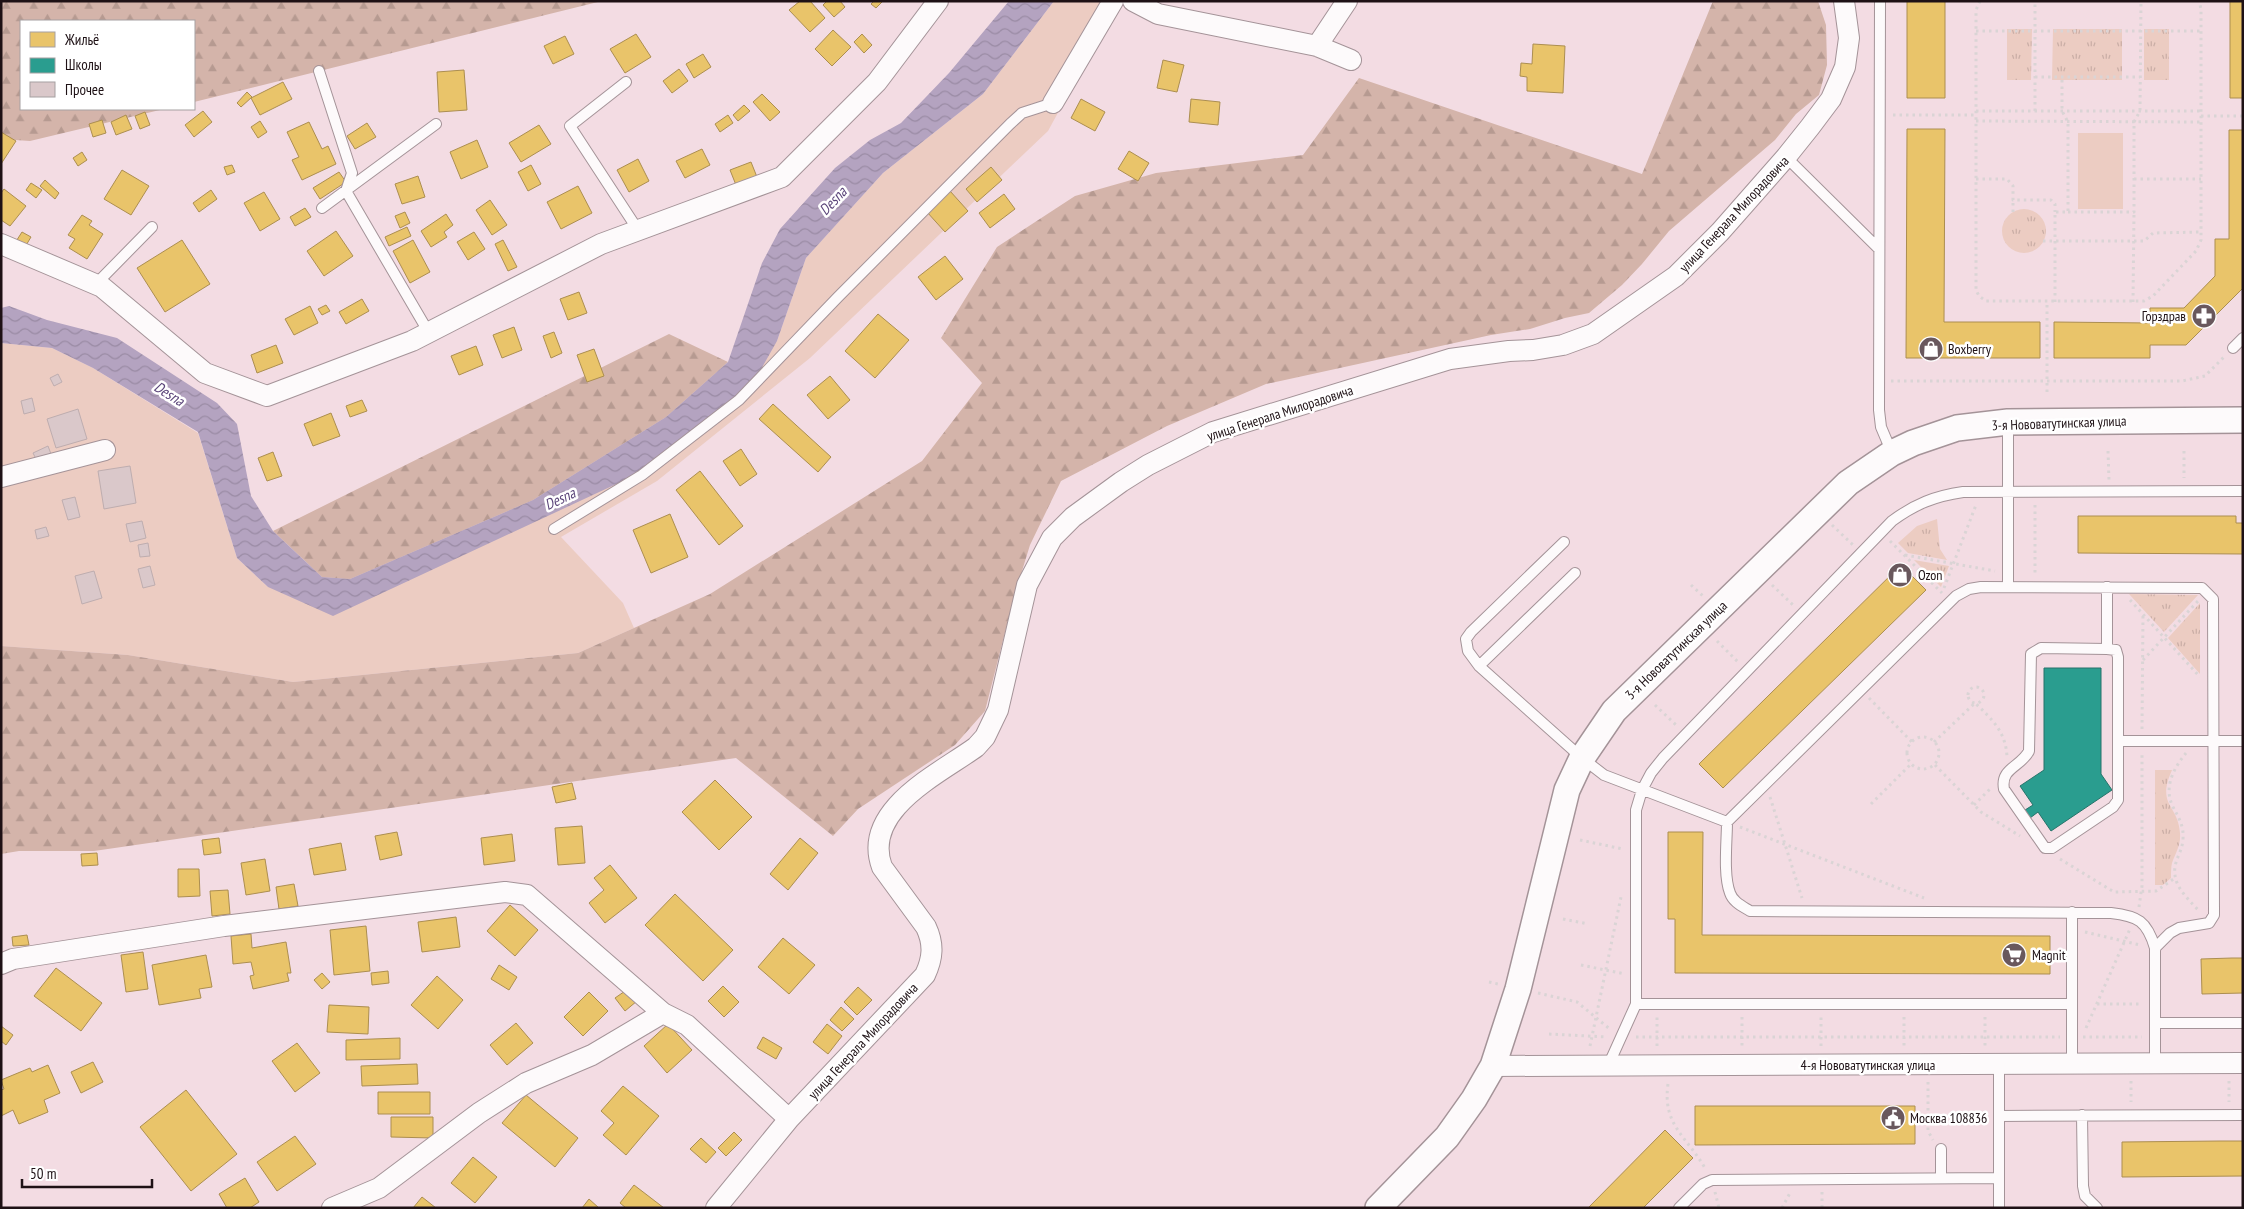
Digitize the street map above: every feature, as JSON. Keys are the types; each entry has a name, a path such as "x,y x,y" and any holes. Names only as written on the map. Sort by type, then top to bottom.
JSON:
{"street":[{"path":"1,244 102,287 205,374 267,396 412,341 601,244 782,176 878,82 938,1"},
{"path":"1053,103 1113,1"},
{"path":"1133,1 1158,14 1317,46 1351,60"},
{"path":"1317,46 1347,1"},
{"name":"улица Генерала Милорадовича","path":"716,1208 789,1119 925,975 933,950 931,938 926,927 882,867 878,852 882,828 894,808 906,797 976,747 985,737 998,710 1028,585 1052,538 1074,517 1121,482 1148,465 1221,429 1450,359 1563,345 1593,334 1676,276 1720,232 1786,157 1831,99 1840,83 1845,66 1849,38 1844,1"},
{"name":"3-я Нововатутинская улица","path":"1378,1208 1447,1137 1474,1099 1493,1066 1518,988 1567,790 1582,758 1614,711 1848,483 1892,453 1913,443 1957,428 2008,422 2243,420"},
{"path":"1,478 105,450"},
{"path":"1,964 13,959 224,926 504,892 527,895 663,1013 687,1025 789,1119"},
{"path":"332,1208 379,1188 479,1113 526,1083 592,1055 663,1013"},
{"name":"4-я Нововатутинская улица","path":"1493,1066 2243,1063"}],"lane":[{"path":"1880,1 1880,423 1892,453"},
{"path":"318,71 352,173 346,191 429,333"},
{"path":"626,82 570,126 638,230"},
{"path":"554,529 642,475 739,400 838,297 1010,124 1022,113 1053,103"},
{"path":"322,208 436,124"},
{"path":"1786,157 1879,249"},
{"path":"96,284 152,227"},
{"path":"2233,348 2243,338"},
{"path":"2008,422 2008,587"},
{"path":"1608,1066 1636,1004 1636,810 1642,790 1651,773 1663,758 1897,516 1921,502 1941,495 1980,492 2243,491"},
{"path":"1564,542 1470,632 1466,639 1468,652 1479,666 1582,758 1604,774 1727,822"},
{"path":"1479,666 1575,573"},
{"path":"2155,1063 2156,948 2150,932 2142,922 2135,918 2111,913 2072,912 1750,911 1737,903 1730,893 1727,876 1727,822 1950,602 1969,589 2008,587 2202,588 2214,599 2215,606 2214,915 2209,923 2179,928 2170,933 2156,948"},
{"path":"2107,649 2113,587"},
{"path":"2041,648 2107,649 2113,649 2118,653 2118,796 2116,804 2045,847 2004,789 2002,782 2005,774 2022,761 2029,751 2031,654 2041,648"},
{"path":"2118,741 2243,741"},
{"path":"2072,912 2072,1004 2078,1038 2072,1064"},
{"path":"1636,1004 2072,1004"},
{"path":"2155,1023 2243,1023"},
{"path":"1998,1064 1999,1208"},
{"path":"2082,1115 2082,1186 2086,1196 2097,1208"},
{"path":"1999,1116 2243,1115"},
{"path":"1941,1149 1941,1178"},
{"path":"1679,1208 1704,1184 1712,1180 1999,1178"}],"path":[{"path":"1980,1 1976,10 1976,290 1979,296 1986,301 1992,302 2133,302 2148,299 2196,251 2200,244 2202,179 2202,31 2201,9 2198,1"},
{"path":"2035,1 2035,111"},
{"path":"2133,302 2134,122 2140,111 2140,1"},
{"path":"1976,31 2202,31"},
{"path":"2035,77 2140,77"},
{"path":"2062,77 2062,111 2068,122 2068,212"},
{"path":"1880,116 2035,111 2201,111"},
{"path":"2201,116 2243,116"},
{"path":"1976,121 2201,122"},
{"path":"2134,179 2202,179"},
{"path":"1975,180 2007,180 2013,186 2013,212"},
{"path":"2013,200 2051,200 2055,204 2055,302"},
{"path":"2055,212 2134,212"},
{"path":"2043,240 2146,240 2154,233 2201,232"},
{"path":"2047,302 2047,392"},
{"path":"1879,381 2190,381 2205,376 2233,348"},
{"path":"2108,451 2109,492"},
{"path":"2184,451 2184,491"},
{"path":"1942,593 1980,492"},
{"path":"2035,492 2035,587"},
{"path":"1832,525 1860,553"},
{"path":"1881,531 1950,602"},
{"path":"1905,555 2008,573"},
{"path":"1772,584 1802,613"},
{"path":"2113,587 2143,614 2214,693"},
{"path":"2143,661 2207,591"},
{"path":"2078,1038 2097,1004 2125,941 2135,918 2142,892 2143,614"},
{"path":"1717,641 1747,671"},
{"path":"1934,742 1975,703 1981,701 1984,694 1982,690 1976,687 1970,689 1968,696 1971,702 1975,703 1994,721 2003,738 2007,755 2005,774"},
{"path":"1872,702 1912,742"},
{"path":"1655,705 1686,734"},
{"path":"1921,738 1930,739 1934,742 1939,753 1935,765 1926,769 1912,764 1908,757 1908,749 1912,742 1921,738"},
{"path":"2196,741 2179,762 2170,782 2171,802 2180,817 2184,838 2176,861 2175,878 2176,883 2209,923"},
{"path":"1871,804 1912,764"},
{"path":"1935,765 1981,812 2014,833 2045,847 2114,892 2142,892 2163,888 2175,878"},
{"path":"1766,784 1806,911"},
{"path":"1727,822 1961,912"},
{"path":"1580,840 1635,851"},
{"path":"1590,1046 1623,889"},
{"path":"1563,919 1588,924"},
{"path":"2072,930 2156,948"},
{"path":"1581,965 1635,976"},
{"path":"1489,982 1578,1002 1620,1037"},
{"path":"1657,1046 1658,1003"},
{"path":"1742,1004 1742,1046"},
{"path":"1821,1046 1822,1004"},
{"path":"1904,1004 1904,1047"},
{"path":"1985,1004 1985,1047"},
{"path":"2097,1004 2155,1004"},
{"path":"1549,1034 1592,1037 2155,1037"},
{"path":"2228,1080 2229,1115"},
{"path":"2131,1081 2131,1115"},
{"path":"1928,1082 1928,1131 1941,1149"},
{"path":"1668,1083 1666,1100 1672,1122 1695,1152 1712,1180 1718,1208"}],"green space":[{"path":"1,1 602,1 195,102 195,20 20,20 20,110 160,110 30,141 1,139"},
{"path":"1054,1 1119,1 1048,131 810,358 657,481 561,537 623,603 634,628 578,653 293,682 128,655 1,646 1,343 52,348 93,368 198,433 237,558 268,587 777,341 806,258 883,173 983,94"},
{"path":"1713,1 1818,1 1826,25 1827,65 1819,95 1796,114 1775,140 1669,231 1622,285 1589,313 1530,329 1491,335 1266,384 1167,426 1061,481 1030,545 1014,597 985,711 955,745 858,809 833,836 736,758 94,851 19,851 1,854 1,646 128,655 293,682 578,653 710,594 922,461 982,383 941,338 997,247 1075,196 1156,173 1303,155 1359,78 1642,174"},
{"path":"2007,29 2032,29 2031,80 2007,80"},
{"path":"2053,29 2122,29 2122,80 2052,80"},
{"path":"2144,29 2169,29 2169,80 2144,80"},
{"path":"2078,133 2123,133 2123,209 2078,209"},
{"path":"2024,209 2036,213 2042,219 2046,231 2042,243 2036,249 2024,253 2012,249 2006,243 2002,231 2006,219 2012,213"},
{"path":"669,334 728,362 666,417 533,500 350,579 322,577 273,531"},
{"path":"1937,519 1940,549 1947,560 1908,553 1898,543 1917,526"},
{"path":"1914,560 1949,566 1941,587"},
{"path":"2129,594 2198,595 2164,632"},
{"path":"2200,603 2200,674 2168,638"},
{"path":"2155,770 2172,770 2166,791 2169,804 2176,816 2180,833 2179,845 2172,865 2171,878 2163,885 2155,885"}],"water":[{"name":"Desna","path":"1009,1 1054,1 983,94 883,173 806,258 777,341 752,385 721,421 625,480 333,616 268,587 237,558 198,432 93,368 52,348 1,343 1,308 9,306 47,320 117,338 217,403 237,424 251,496 273,531 322,577 350,579 533,500 666,417 728,362 762,263 780,229 835,168 870,140 901,123 949,73"}],"building: Жильё":[{"path":"800,1 810,1 825,18 810,32 789,10"},
{"path":"827,1 840,1 845,7 834,17 823,5"},
{"path":"874,1 883,1 876,8 871,4"},
{"path":"1907,1 1945,1 1945,98 1907,98"},
{"path":"2230,1 2243,1 2243,98 2230,98"},
{"path":"833,30 851,47 832,66 815,49"},
{"path":"636,34 651,57 625,73 610,49"},
{"path":"862,34 872,45 864,53 854,42"},
{"path":"565,36 574,54 553,64 544,46"},
{"path":"1533,44 1565,46 1563,93 1527,91 1527,77 1520,76 1521,63 1532,64"},
{"path":"703,54 711,67 694,78 686,64"},
{"path":"1163,60 1184,65 1177,92 1157,88"},
{"path":"679,69 688,81 672,93 663,81"},
{"path":"464,70 467,110 439,112 437,72"},
{"path":"283,82 292,99 260,115 251,98"},
{"path":"247,92 252,97 241,107 237,103"},
{"path":"762,94 780,112 770,121 753,102"},
{"path":"1081,99 1105,112 1095,131 1071,118"},
{"path":"1191,99 1220,102 1218,125 1189,122"},
{"path":"744,105 750,111 738,121 733,115"},
{"path":"203,111 212,122 194,137 185,125"},
{"path":"145,112 150,125 140,129 135,116"},
{"path":"126,115 132,129 116,135 111,122"},
{"path":"728,115 733,123 720,132 715,124"},
{"path":"102,120 106,133 93,137 89,124"},
{"path":"260,121 267,132 258,138 251,127"},
{"path":"309,122 322,149 328,146 336,164 302,180 292,160 299,157 287,132"},
{"path":"367,123 376,137 355,149 347,136"},
{"path":"539,125 551,144 521,162 509,143"},
{"path":"1907,129 1945,129 1944,322 2040,322 2040,358 1906,358"},
{"path":"2229,130 2243,130 2243,288 2186,345 2150,345 2150,358 2054,358 2054,322 2150,323 2150,308 2184,308 2215,276 2215,239 2229,239"},
{"path":"1,132 16,141 1,164"},
{"path":"477,140 488,167 461,179 450,152"},
{"path":"702,149 710,165 685,178 676,161"},
{"path":"1129,151 1149,163 1138,181 1118,169"},
{"path":"82,152 87,160 78,166 73,158"},
{"path":"638,159 649,181 629,192 617,170"},
{"path":"751,162 757,177 736,185 730,170"},
{"path":"232,165 235,172 227,175 224,167"},
{"path":"531,165 541,184 528,191 518,172"},
{"path":"991,167 1002,180 977,202 966,189"},
{"path":"122,170 149,186 131,215 104,199"},
{"path":"339,172 346,182 320,199 313,188"},
{"path":"418,176 425,197 402,204 395,184"},
{"path":"45,180 59,193 55,199 40,186"},
{"path":"31,183 42,190 36,198 26,190"},
{"path":"578,186 592,213 561,229 547,202"},
{"path":"4,189 26,206 10,226 1,220 1,193"},
{"path":"211,190 217,199 199,212 193,203"},
{"path":"950,191 968,211 945,232 927,212"},
{"path":"264,192 280,219 260,231 244,203"},
{"path":"1004,194 1015,209 990,228 979,213"},
{"path":"490,200 507,225 492,235 476,210"},
{"path":"305,208 311,217 295,226 290,217"},
{"path":"405,212 410,223 400,228 395,216"},
{"path":"446,214 453,225 444,232 447,237 431,247 421,231"},
{"path":"82,215 92,221 89,225 103,234 87,259 69,248 75,239 68,235"},
{"path":"407,227 411,236 389,246 385,237"},
{"path":"336,231 353,256 324,276 307,251"},
{"path":"22,232 31,237 22,252 13,246"},
{"path":"474,232 485,249 468,260 457,242"},
{"path":"182,240 210,284 165,312 137,268"},
{"path":"413,240 430,272 410,283 393,251"},
{"path":"503,240 517,267 508,271 495,244"},
{"path":"945,256 963,279 936,300 918,277"},
{"path":"579,292 587,313 568,320 560,299"},
{"path":"362,299 369,311 346,324 339,312"},
{"path":"326,305 330,311 322,315 318,309"},
{"path":"310,306 318,323 294,335 285,319"},
{"path":"878,314 909,340 875,378 845,351"},
{"path":"514,327 522,350 502,358 493,335"},
{"path":"554,332 562,353 551,358 543,336"},
{"path":"276,345 283,363 257,373 251,355"},
{"path":"476,346 483,365 459,375 451,356"},
{"path":"594,349 604,376 587,382 577,355"},
{"path":"830,376 850,400 828,419 807,395"},
{"path":"362,400 367,411 350,417 346,406"},
{"path":"773,404 831,457 818,472 759,419"},
{"path":"331,413 340,436 313,446 304,424"},
{"path":"741,449 757,474 740,486 723,461"},
{"path":"273,452 282,476 267,481 258,458"},
{"path":"700,471 743,526 719,545 676,490"},
{"path":"670,514 688,557 651,573 633,530"},
{"path":"2078,516 2236,516 2236,523 2243,523 2243,554 2078,553"},
{"path":"1901,565 1926,590 1723,788 1699,764"},
{"path":"715,780 752,817 719,850 682,812"},
{"path":"572,783 576,799 556,803 552,787"},
{"path":"582,826 585,863 558,865 555,828"},
{"path":"397,832 402,855 380,860 375,836"},
{"path":"1668,832 1703,832 1702,935 2050,936 2050,974 1675,973 1675,919 1668,919"},
{"path":"512,834 515,861 484,865 481,838"},
{"path":"219,838 221,853 204,855 202,840"},
{"path":"800,838 818,853 788,890 770,874"},
{"path":"341,843 346,870 314,875 309,849"},
{"path":"97,853 98,865 82,866 81,854"},
{"path":"265,859 270,891 246,895 241,863"},
{"path":"610,865 637,898 605,923 589,903 604,890 594,878"},
{"path":"178,869 199,869 200,896 178,897"},
{"path":"294,884 298,906 279,909 276,887"},
{"path":"228,890 230,914 212,916 210,891"},
{"path":"675,894 733,950 703,981 645,925"},
{"path":"510,905 538,930 515,956 487,931"},
{"path":"456,917 460,947 422,952 418,922"},
{"path":"366,926 370,971 334,975 330,930"},
{"path":"251,934 252,948 286,942 291,973 287,973 289,981 253,989 250,976 254,975 251,962 233,964 231,936"},
{"path":"27,935 29,945 13,946 12,937"},
{"path":"783,938 815,965 789,994 758,967"},
{"path":"143,952 148,989 126,992 121,955"},
{"path":"206,955 212,987 199,989 201,998 159,1005 152,965"},
{"path":"2243,958 2243,993 2202,994 2201,959"},
{"path":"499,965 517,977 509,990 491,979"},
{"path":"56,968 102,1003 81,1031 34,996"},
{"path":"388,971 389,983 372,985 371,973"},
{"path":"322,973 330,982 322,989 314,980"},
{"path":"437,976 463,1000 438,1029 411,1005"},
{"path":"723,986 739,1002 724,1017 708,1001"},
{"path":"858,987 872,1000 857,1015 844,1002"},
{"path":"628,989 637,1001 625,1011 615,998"},
{"path":"589,992 608,1011 583,1036 564,1017"},
{"path":"329,1005 369,1007 368,1034 327,1032"},
{"path":"841,1007 854,1019 842,1031 830,1020"},
{"path":"516,1023 533,1043 507,1065 490,1045"},
{"path":"668,1024 692,1050 667,1073 644,1046"},
{"path":"827,1024 842,1036 828,1054 813,1042"},
{"path":"1,1026 13,1035 6,1045 1,1041"},
{"path":"763,1037 782,1048 776,1059 757,1048"},
{"path":"400,1038 400,1059 346,1060 346,1040"},
{"path":"297,1043 320,1073 295,1092 272,1061"},
{"path":"93,1062 103,1082 81,1093 71,1072"},
{"path":"417,1064 418,1084 362,1086 361,1066"},
{"path":"48,1065 60,1093 44,1100 48,1112 19,1124 13,1110 1,1116 1,1090 4,1089 1,1080 30,1068 32,1072"},
{"path":"623,1086 659,1116 626,1155 603,1135 614,1123 601,1111"},
{"path":"186,1090 237,1154 191,1191 140,1127"},
{"path":"378,1092 430,1092 430,1114 378,1114"},
{"path":"526,1095 578,1138 555,1167 502,1123"},
{"path":"1695,1106 1915,1106 1915,1144 1695,1145"},
{"path":"391,1117 433,1117 433,1138 391,1137"},
{"path":"1665,1130 1693,1158 1643,1208 1588,1208"},
{"path":"734,1132 742,1140 726,1156 718,1148"},
{"path":"295,1136 316,1164 277,1191 257,1162"},
{"path":"701,1138 716,1152 706,1163 690,1149"},
{"path":"2243,1141 2243,1176 2122,1177 2122,1142"},
{"path":"473,1157 497,1177 475,1203 451,1183"},
{"path":"245,1178 259,1202 250,1208 227,1208 219,1194"},
{"path":"634,1185 664,1208 626,1208 620,1203"},
{"path":"422,1197 436,1208 413,1208"},
{"path":"589,1199 599,1208 582,1208"}],"building: Школы":[{"path":"2044,668 2101,668 2101,774 2112,790 2051,831 2038,812 2030,818 2025,810 2033,805 2020,786 2044,770"}],"building: Прочее":[{"path":"58,374 62,382 54,386 50,378"},
{"path":"32,398 35,411 24,414 21,401"},
{"path":"78,409 87,439 56,448 47,419"},
{"path":"48,446 51,454 37,461 33,453"},
{"path":"130,466 136,503 104,509 98,471"},
{"path":"75,497 80,517 68,520 62,500"},
{"path":"142,521 146,538 130,542 126,524"},
{"path":"46,527 49,536 37,539 35,530"},
{"path":"148,543 150,556 140,557 138,545"},
{"path":"150,566 155,585 143,588 138,569"},
{"path":"94,571 102,598 82,604 75,576"}],"place":[{"name":"Горздрав","path":"2204,316"},
{"name":"Boxberry","path":"1931,349"},
{"name":"Ozon","path":"1900,575"},
{"name":"Magnit","path":"2014,955"},
{"name":"Москва 108836","path":"1893,1118"}]}
